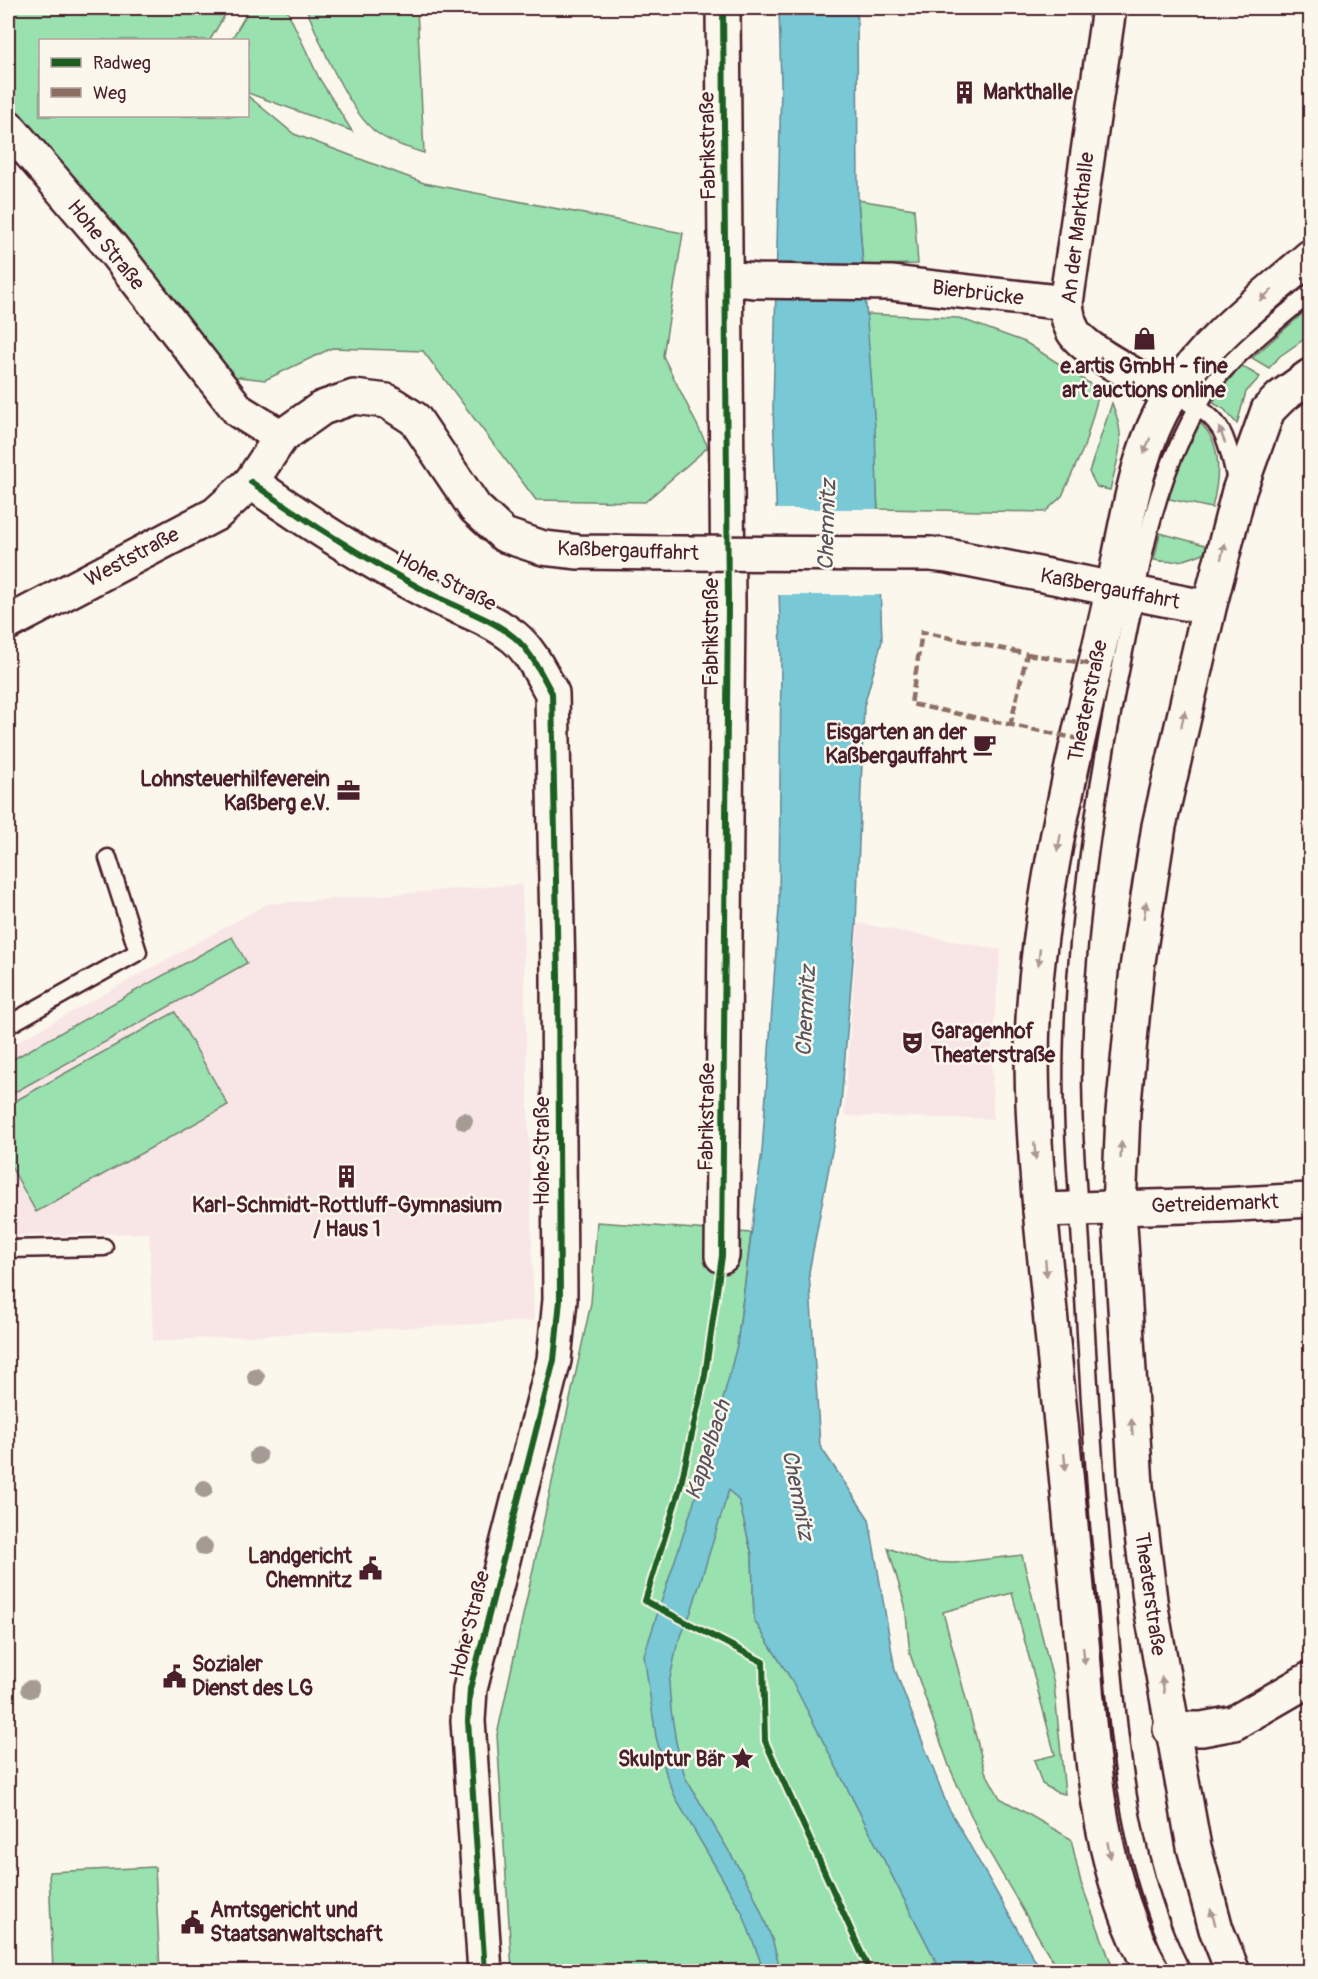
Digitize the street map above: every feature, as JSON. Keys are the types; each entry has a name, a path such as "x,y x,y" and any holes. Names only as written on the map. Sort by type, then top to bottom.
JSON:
{"street":[{"name":"Fabrikstraße","path":"722,1256 728,603 741,280 723,8"},
{"name":"An der Markthalle","path":"1109,8 1066,303 1068,321 1074,332 1084,342 1184,401"},
{"name":"Hohe Straße","path":"8,127 111,247 239,411 281,437"},
{"name":"Theaterstraße","path":"1153,1971 1140,1949 1112,1866 1095,1766 1040,1210 1033,1121 1033,1020 1040,949 1070,786 1125,591 1142,460 1184,401 1204,351 1311,257"},
{"name":"Bierbrücke","path":"741,280 891,283 1066,303"},
{"name":"Theaterstraße","path":"1233,1971 1216,1929 1194,1847 1170,1729 1151,1608 1136,1486 1119,1209 1123,1113 1137,968 1159,826 1209,608 1239,491 1268,410 1281,397 1311,376"},
{"name":"Kaßbergauffahrt","path":"251,482 281,437 322,408 354,397 387,401 415,419 476,508 504,535 543,548 671,553 931,554 1209,608"},
{"name":"Hohe Straße","path":"251,482 327,536 431,594 497,625 516,638 534,659 552,693 558,975 560,1300 554,1360 470,1689 468,1721 485,1971"},
{"name":"Weststraße","path":"8,623 216,514 251,482"},
{"name":"Getreidemarkt","path":"1119,1209 1311,1200"},
{"path":"1040,1210 1119,1209"},
{"path":"1170,1729 1202,1729 1234,1724 1311,1679"}],"lane":[{"path":"1184,401 1205,393 1234,359 1311,293"},
{"path":"1184,401 1215,418 1223,432 1239,491"},
{"path":"1125,591 1082,910 1072,1067 1100,1537 1126,1782 1138,1853 1151,1902 1182,1971"},
{"path":"8,1025 138,952 108,858"},
{"path":"8,1249 104,1247"}],"shaded area":[{"path":"522,884 534,1321 153,1341 149,1233 8,1236 8,1047 267,904"},
{"path":"858,923 1001,950 992,1045 993,1119 844,1116"}],"green space":[{"path":"8,8 229,8 211,39 39,39 39,117 249,117 249,97 294,134 424,183 683,233 663,356 708,447 645,502 536,500 423,351 332,348 265,380 224,375 8,110"},
{"path":"250,8 286,8 319,78 352,131 249,93 249,39 232,39"},
{"path":"306,8 417,8 424,153 388,140 366,123 336,75"},
{"path":"858,200 914,209 918,264 863,265"},
{"path":"1310,307 1310,335 1280,356 1269,368 1252,358"},
{"path":"866,314 959,318 1025,342 1100,390 1084,447 1062,496 1045,512 878,509"},
{"path":"1242,366 1260,377 1246,392 1237,424 1224,409 1213,403 1220,390"},
{"path":"1112,403 1117,416 1120,446 1110,490 1097,487 1089,472"},
{"path":"1199,422 1213,440 1218,462 1212,508 1169,499 1184,448"},
{"path":"1160,533 1209,546 1208,551 1181,560 1168,562 1154,560"},
{"path":"232,937 247,963 8,1096 8,1062"},
{"path":"175,1012 228,1105 36,1212 8,1161 8,1105"},
{"path":"597,1222 751,1233 737,1345 739,1500 752,1555 754,1620 791,1678 941,1971 512,1971 497,1735 591,1303"},
{"path":"888,1548 926,1562 954,1563 1022,1555 1054,1684 1065,1794 1042,1784 1034,1760 1055,1755 1012,1593 943,1612 985,1771 1000,1798 1071,1839 1081,1883 1114,1971 1056,1971 1055,1965 982,1840 949,1766 910,1654 905,1605"},
{"path":"155,1867 160,1971 53,1971 49,1872"}],"water":[{"name":"Chemnitz","path":"779,8 857,8 858,200 875,428 882,641 864,706 856,925 841,1104 809,1272 820,1446 869,1519 895,1670 947,1805 1041,1971 941,1971 791,1679 754,1620 752,1555 739,1501 729,1490 691,1612 677,1646 669,1683 671,1710 685,1777 752,1890 772,1939 781,1971 764,1971 742,1912 677,1801 667,1777 656,1737 644,1655 706,1465 737,1345 762,1151 779,908 781,652 773,407 781,85"}],"pier":[{"path":"773,509 881,509 884,595 776,595"}],"marked path":[{"path":"1010,726 1027,654 922,632 911,704 1079,739"},
{"path":"1027,654 1096,665"}],"cycle path":[{"path":"723,8 728,603 722,1256 705,1375 680,1488 645,1601 763,1662 765,1741 870,1972"},
{"path":"251,482 316,527 382,567 429,593 484,618 514,637 526,649 552,693 558,975 560,1300 554,1360 470,1689 468,1721 485,1972"}],"place":[{"name":"Markthalle","path":"965,92"},
{"name":"e.artis GmbH - fine art auctions online","path":"1144,338"},
{"name":"Eisgarten an der Kaßbergauffahrt","path":"985,744"},
{"name":"Lohnsteuerhilfeverein Kaßberg e.V.","path":"348,791"},
{"name":"Garagenhof Theaterstraße","path":"913,1043"},
{"name":"Karl-Schmidt-Rottluff-Gymnasium / Haus 1","path":"347,1177"},
{"name":"Landgericht Chemnitz","path":"370,1568"},
{"name":"Sozialer Dienst des LG","path":"174,1676"},
{"name":"Skulptur Bär","path":"743,1759"},
{"name":"Amtsgericht und Staatsanwaltschaft","path":"192,1922"}],"water label":[{"name":"Kappelbach","path":"708,1450"}]}
